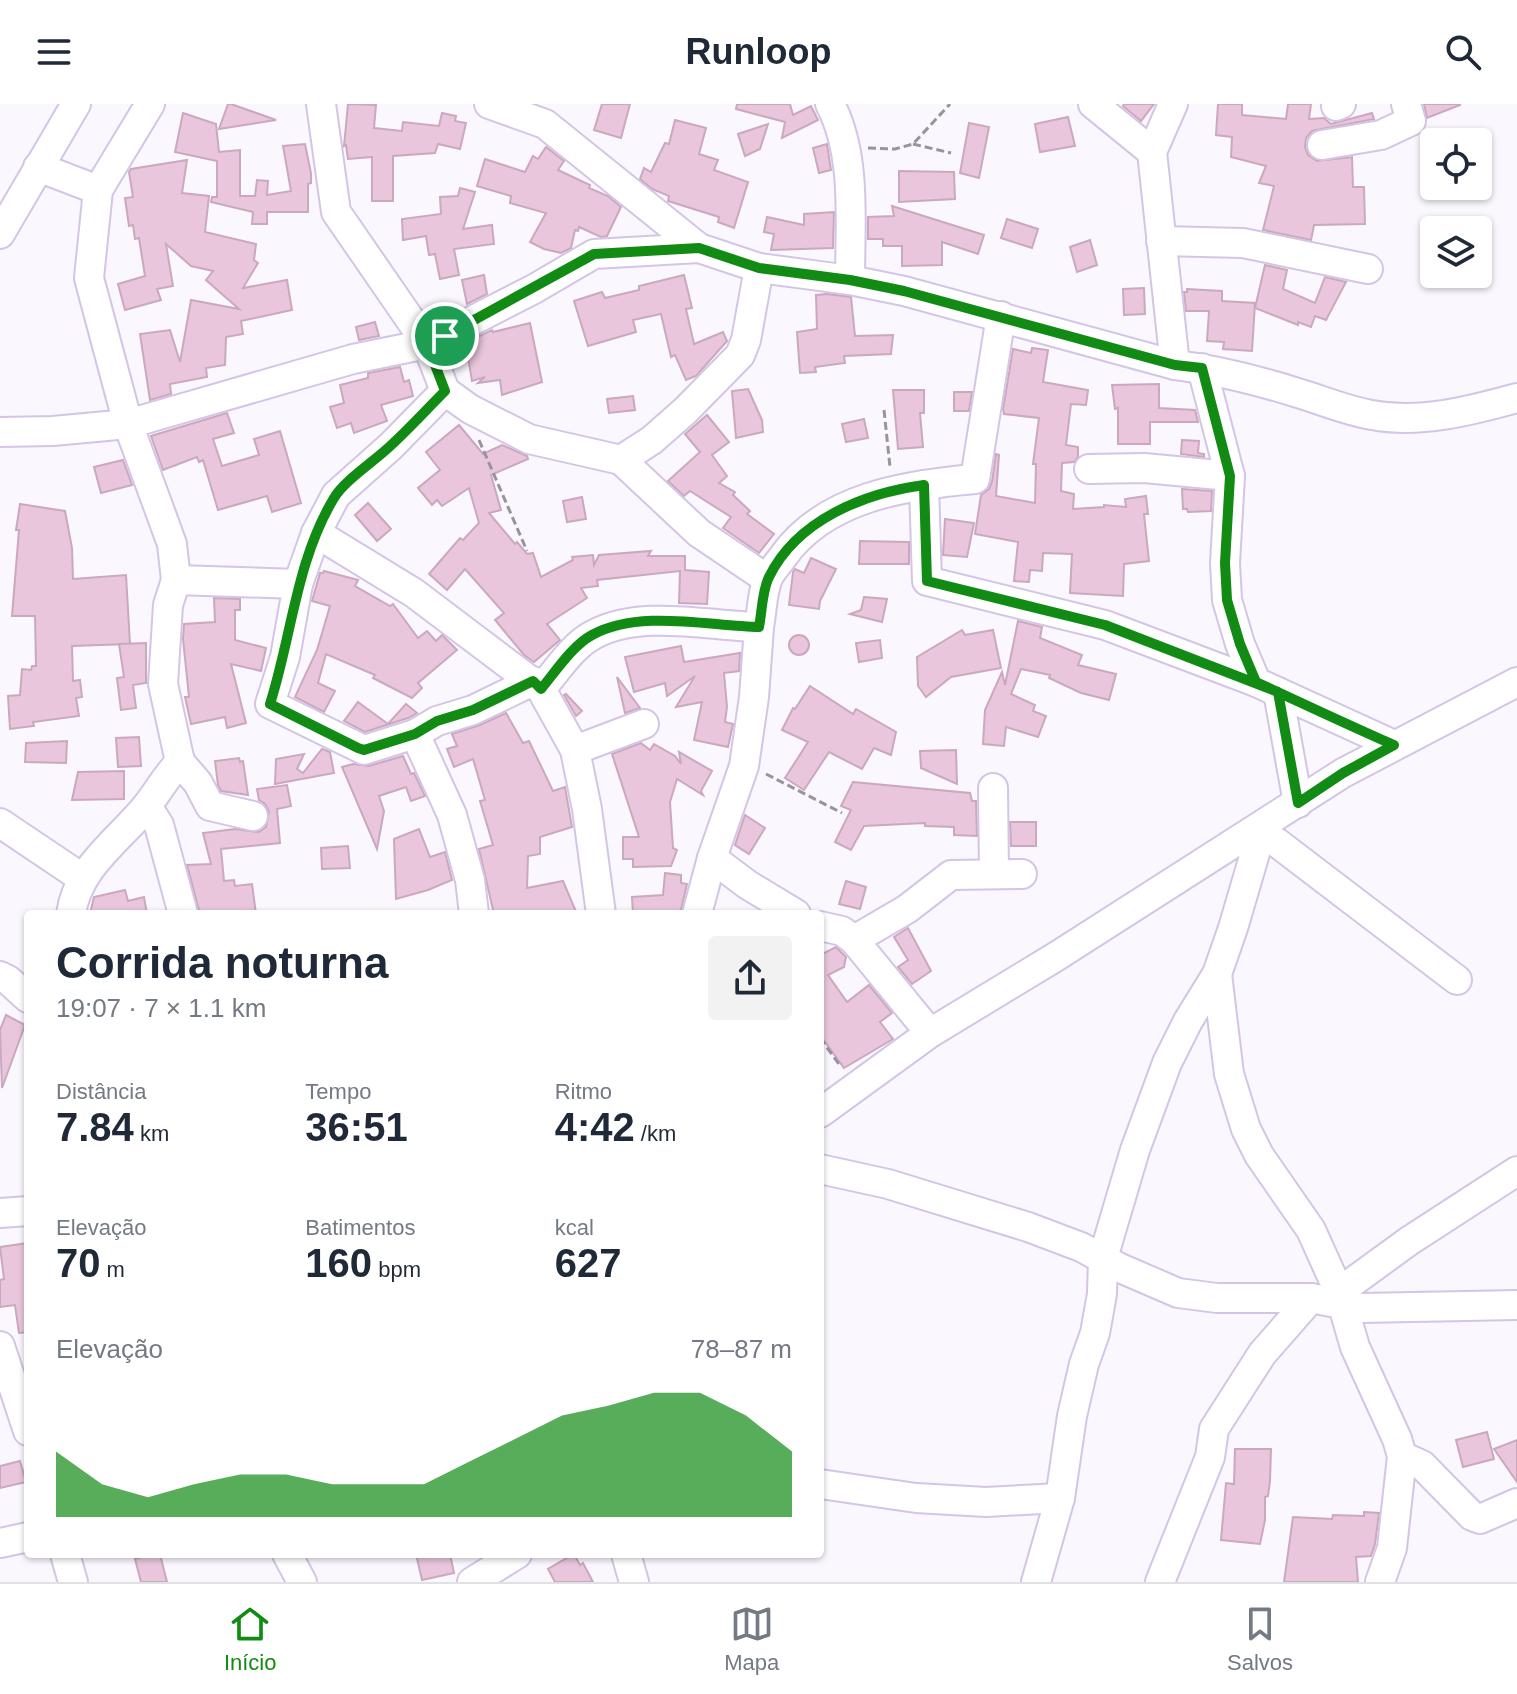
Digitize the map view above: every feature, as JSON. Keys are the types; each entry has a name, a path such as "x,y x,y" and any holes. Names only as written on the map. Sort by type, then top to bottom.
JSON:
{"street":[{"path":"0,234 76,104"},
{"path":"150,104 98,190 89,278 128,424 172,544 176,580 168,605 163,684 180,762 198,783 210,806 253,816"},
{"path":"321,104 336,212 427,344 445,391 470,409 529,439 621,460 699,533 767,579"},
{"path":"489,104 545,124 699,248 759,268 850,280 1001,316 1189,367 1280,387 1371,415 1434,416 1474,410 1517,398"},
{"path":"830,104 842,131 845,150 850,204 850,280"},
{"path":"1093,104 1152,152"},
{"path":"1173,104 1152,152 1161,241 1189,367 1230,476 1225,563 1227,600 1240,644 1267,687 1298,803"},
{"path":"1322,145 1381,135 1411,121 1406,104"},
{"path":"38,167 98,190"},
{"path":"1161,241 1243,243 1368,269"},
{"path":"0,432 128,424 353,359 427,344 594,254 699,248"},
{"path":"621,460 652,440 686,410 740,355 746,340 759,268"},
{"path":"698,910 712,858 745,763 767,579 794,540 840,509 892,491 975,479 1001,316"},
{"path":"445,391 391,446 336,495 316,533 298,584 285,657 270,704 364,750 415,734 437,721 537,685 593,634 629,623 659,620 759,627"},
{"path":"1089,469 1144,468 1230,476"},
{"path":"924,485 927,581 1105,625 1267,687 1394,745"},
{"path":"316,533 414,593 537,685 575,750 587,809 600,910"},
{"path":"176,580 298,584"},
{"path":"824,1110 930,1033 1190,870 1261,830 1343,773 1517,682"},
{"path":"575,750 644,724"},
{"path":"415,734 452,815 470,880 474,910"},
{"path":"72,910 82,878 147,806 164,778 180,762"},
{"path":"854,940 907,909 951,875 1008,874 993,788"},
{"path":"147,806 159,825 182,910"},
{"path":"0,823 82,878"},
{"path":"1036,1582 1060,1498 1072,1416 1095,1333 1102,1294 1103,1258 1135,1150 1167,1063 1217,974 1237,917 1261,830"},
{"path":"1261,830 1457,980"},
{"path":"712,858 789,910"},
{"path":"824,927 842,931 854,940 930,1033"},
{"path":"1217,974 1229,1074 1246,1129 1259,1155 1311,1230 1341,1299 1355,1347 1402,1456 1392,1548 1380,1582"},
{"path":"0,976 24,994"},
{"path":"824,1170 888,1184 1028,1227 1178,1293 1217,1298 1341,1299 1361,1308 1517,1305"},
{"path":"1341,1299 1409,1241 1517,1171"},
{"path":"0,1213 24,1211"},
{"path":"1160,1582 1210,1457 1214,1429 1262,1354 1311,1298"},
{"path":"0,1346 24,1419"},
{"path":"1402,1456 1422,1465 1472,1516 1480,1519 1517,1503"},
{"path":"824,1485 916,1498 986,1502 1060,1498"},
{"path":"0,1543 24,1538"},
{"path":"66,1558 73,1582"},
{"path":"289,1558 302,1582"},
{"path":"474,1572 507,1558"},
{"path":"627,1558 634,1582"}],"path":[{"path":"913,144 950,104"},
{"path":"845,150 862,147 895,149 913,144 951,153"},
{"path":"470,409 481,447 527,551"},
{"path":"884,410 892,491"},
{"path":"745,763 842,813"},
{"path":"824,1044 855,1087"}],"building":[{"path":"228,104 231,104 276,120 219,129"},
{"path":"348,104 376,105 374,128 402,131 403,122 439,126 442,113 456,116 455,121 466,123 460,149 438,144 435,153 393,156 393,201 372,201 372,157 348,159 344,146"},
{"path":"602,104 630,104 621,138 594,130"},
{"path":"737,104 790,104 793,115 811,106 818,120 782,138 785,122 736,109"},
{"path":"1124,104 1154,104 1141,121"},
{"path":"1218,104 1242,104 1242,115 1286,119 1288,104 1311,104 1309,119 1324,118 1331,124 1372,113 1374,119 1312,131 1306,138 1305,147 1308,155 1317,161 1352,157 1353,187 1364,187 1365,224 1314,225 1311,240 1263,230 1274,186 1259,183 1266,166 1231,157 1232,137 1216,135"},
{"path":"1424,104 1460,104 1460,105 1427,118"},
{"path":"183,113 216,124 219,152 240,150 240,196 255,196 257,180 268,181 267,195 291,191 283,146 305,144 311,173 308,212 267,212 267,224 252,224 253,212 211,202 212,197 217,197 217,161 175,152"},
{"path":"1068,117 1075,146 1040,152 1035,124"},
{"path":"675,120 706,128 699,154 718,160 714,170 748,182 734,228 718,222 719,217 668,201 669,196 652,189 640,179 644,168 651,172 665,143 669,144"},
{"path":"969,123 989,127 979,178 960,173"},
{"path":"768,124 760,149 745,156 738,134"},
{"path":"827,144 831,170 819,173 813,148"},
{"path":"546,147 564,161 558,170 590,185 589,188 608,196 621,207 607,236 601,237 579,227 578,231 575,230 571,248 561,253 544,249 530,242 546,213 510,203 511,196 477,186 485,159 525,172 533,156 538,159"},
{"path":"187,160 182,193 209,196 205,232 256,244 254,260 258,263 243,288 287,280 292,310 241,321 243,334 226,337 225,365 206,368 207,377 170,384 171,394 150,400 140,334 170,330 180,362 191,300 239,309 206,280 213,271 191,266 166,244 173,286 157,289 161,300 125,310 118,284 145,276 139,238 135,239 133,225 129,226 125,198 133,197 129,172 131,169"},
{"path":"899,171 954,172 955,199 899,202"},
{"path":"460,188 475,192 463,229 492,225 494,244 454,249 459,275 440,279 435,254 429,255 426,236 403,240 402,219 441,214 440,197 458,196"},
{"path":"892,206 984,235 978,254 942,242 942,265 902,266 902,246 883,246 883,239 868,239 868,217 894,216"},
{"path":"834,212 833,248 771,250 774,234 764,232 767,217 804,225 804,214"},
{"path":"1007,219 1038,229 1032,248 1001,238"},
{"path":"1090,240 1097,265 1077,272 1070,247"},
{"path":"1265,265 1287,270 1283,289 1315,303 1325,277 1346,282 1326,320 1315,316 1311,327 1298,322 1298,325 1255,308"},
{"path":"484,275 487,294 467,304 462,280"},
{"path":"684,275 692,308 686,309 694,344 723,332 727,341 696,376 686,380 675,355 671,357 661,314 633,320 636,332 588,346 574,301 602,292 605,298 639,290 639,286"},
{"path":"1144,288 1145,314 1124,315 1123,289"},
{"path":"1187,289 1222,291 1222,301 1255,303 1252,351 1223,349 1224,342 1207,341 1209,311 1186,311 1184,292"},
{"path":"816,295 851,297 855,336 893,335 891,354 844,356 845,363 815,367 816,372 800,373 797,332 817,329"},
{"path":"375,322 379,336 359,340 356,327"},
{"path":"530,323 542,382 502,395 500,380 478,383 485,377 472,381 463,344 492,330"},
{"path":"1032,348 1048,350 1043,382 1088,390 1086,405 1071,404 1066,445 1078,447 1078,457 1074,462 1062,463 1061,491 1074,494 1073,509 1104,505 1126,507 1125,499 1146,496 1148,514 1144,514 1149,561 1124,564 1123,596 1070,593 1072,554 1043,553 1042,571 1030,570 1029,582 1014,581 1018,542 975,534 981,495 992,482 996,454 999,455 996,496 1035,503 1036,464 1033,464 1039,418 1004,414 1003,409 1013,349 1031,353"},
{"path":"400,367 404,382 409,380 413,396 381,405 387,421 354,433 351,423 337,428 330,407 344,403 340,385 368,378 368,373"},
{"path":"1159,384 1159,408 1195,410 1198,422 1150,422 1150,444 1118,444 1118,408 1115,409 1112,385"},
{"path":"748,389 762,420 763,432 736,438 732,391"},
{"path":"893,390 924,390 924,413 920,413 923,447 898,449"},
{"path":"954,392 972,392 969,411 954,411"},
{"path":"633,396 635,410 609,413 607,399"},
{"path":"227,413 234,433 213,439 222,466 259,455 254,439 280,431 301,503 272,512 267,496 218,510 203,460 199,462 197,457 163,470 151,436"},
{"path":"707,415 729,442 712,455 727,476 719,483 735,492 733,495 750,511 747,514 774,534 759,553 723,528 731,517 690,491 684,496 668,481 700,452 685,434"},
{"path":"864,419 868,438 846,442 842,424"},
{"path":"459,425 483,454 502,445 527,456 528,459 491,475 501,510 489,513 515,544 517,542 527,554 533,553 541,577 573,560 572,557 593,555 594,565 599,555 651,551 648,556 685,556 685,570 709,572 707,604 679,603 680,571 597,580 598,586 581,588 587,598 547,624 560,640 534,662 524,655 495,620 504,613 465,569 447,590 429,574 460,538 463,540 479,523 469,488 442,506 437,500 432,505 418,488 440,470 426,452"},
{"path":"1182,440 1199,441 1198,453 1204,454 1204,457 1181,454"},
{"path":"123,460 132,485 101,493 94,467"},
{"path":"1182,489 1212,491 1211,511 1188,512 1183,509"},
{"path":"582,497 586,519 567,522 563,501"},
{"path":"368,503 391,529 377,541 355,515"},
{"path":"20,504 65,511 72,548 73,579 126,575 130,644 72,646 73,681 80,680 82,697 76,698 79,716 33,722 34,726 10,729 8,696 20,695 22,669 31,670 32,666 36,666 35,616 12,616"},
{"path":"945,519 974,523 967,557 943,555"},
{"path":"860,541 909,542 909,564 859,564"},
{"path":"811,558 836,569 819,609 789,605 793,572 795,569 804,573"},
{"path":"324,571 358,580 355,586 390,606 393,604 418,638 427,631 436,641 442,635 457,650 418,683 422,688 412,698 373,678 375,675 326,654 318,683 335,691 324,712 295,697 317,650 330,606 312,601 320,573"},
{"path":"864,597 887,599 882,622 850,614 861,610"},
{"path":"214,598 240,599 240,610 235,610 235,640 266,648 261,671 231,664 246,723 227,728 225,717 191,724 185,697 189,697 184,624 215,622"},
{"path":"1018,621 1042,627 1040,638 1082,655 1078,665 1116,674 1109,700 1081,693 1049,678 1050,675 1021,669 1011,694 1035,705 1033,711 1046,716 1038,737 1006,727 1004,746 983,744 985,710 1002,672 1005,685"},
{"path":"962,630 965,635 993,630 1001,668 951,677 926,697 918,686 917,657"},
{"path":"799,635 806,638 809,645 806,652 799,655 792,652 789,645 792,638"},
{"path":"880,640 882,658 859,662 856,643"},
{"path":"146,643 146,683 133,685 136,708 121,710 117,678 124,677 119,644"},
{"path":"681,646 684,662 740,653 739,671 724,673 725,722 733,724 728,747 694,740 702,702 676,707 695,676 667,696 665,683 634,692 625,657"},
{"path":"617,677 640,708 625,713"},
{"path":"810,686 853,714 856,709 896,732 891,755 874,748 862,769 829,752 804,790 785,778 808,742 782,730 793,708"},
{"path":"564,695 582,711 576,716"},
{"path":"358,702 388,724 406,704 417,713 408,718 365,732 344,721"},
{"path":"506,713 523,743 529,741 553,791 565,787 572,827 540,837 540,854 528,856 527,888 563,881 575,910 493,910 479,849 493,845 480,801 485,800 473,759 454,767 447,749 457,746 452,734"},
{"path":"139,737 141,766 118,767 116,738"},
{"path":"67,741 66,763 25,762 26,743"},
{"path":"641,743 650,750 654,744 675,756 681,764 679,752 712,771 701,791 703,795 677,779 670,802 673,848 677,850 671,866 633,867 633,859 623,859 623,837 639,837 612,754"},
{"path":"322,749 330,752 334,773 275,784 276,759 304,754 297,769 303,773"},
{"path":"956,750 957,784 921,768 920,751"},
{"path":"403,756 425,796 411,801 406,787 379,796 384,811 377,849 342,767 353,764 369,766"},
{"path":"239,758 240,762 243,761 248,795 221,791 218,785 215,761"},
{"path":"124,771 124,799 72,800 78,772"},
{"path":"853,782 970,793 972,801 976,801 977,836 954,835 954,827 925,826 925,823 864,826 851,850 835,842 851,810 841,806"},
{"path":"287,785 291,806 277,809 280,843 221,849 224,881 234,880 235,886 252,884 255,910 199,910 187,865 211,864 203,833 235,829 259,832 266,827 269,812 259,800 257,789"},
{"path":"745,815 765,828 749,854 735,845"},
{"path":"1010,822 1036,822 1036,846 1011,846"},
{"path":"419,829 430,857 445,852 452,880 396,899 394,839"},
{"path":"348,846 350,868 322,869 321,848"},
{"path":"665,873 681,875 681,883 687,884 681,910 633,910 632,897 663,895"},
{"path":"846,881 866,887 860,909 839,904"},
{"path":"125,890 128,901 144,897 146,910 91,910 94,897"},
{"path":"908,928 931,971 912,984 898,967 908,960 894,937"},
{"path":"836,947 846,957 844,967 828,975 847,1002 869,985 892,1013 880,1022 893,1039 844,1068 824,1040 824,953"},
{"path":"6,1015 24,1024 2,1088 0,1030"},
{"path":"24,1244 24,1332 19,1333 15,1305 0,1307 0,1280 4,1279 0,1247"},
{"path":"1487,1432 1494,1459 1463,1467 1456,1440"},
{"path":"1517,1440 1517,1482 1494,1449"},
{"path":"1235,1449 1271,1449 1270,1481 1268,1496 1265,1497 1265,1520 1260,1544 1221,1540 1226,1483 1234,1484"},
{"path":"20,1461 24,1482 0,1488 0,1466"},
{"path":"1364,1512 1379,1513 1371,1556 1356,1557 1358,1582 1284,1582 1293,1517 1332,1519 1333,1515 1364,1516"},
{"path":"161,1558 167,1582 141,1582 135,1559"},
{"path":"417,1558 451,1558 454,1573 422,1580"},
{"path":"567,1558 576,1558 580,1565 583,1563 593,1582 555,1582 548,1569"}],"route":[{"path":"699,248 759,268 850,280 904,291 1175,365 1202,368 1230,476 1225,563 1227,600 1240,644 1256,682 1289,696 1394,745 1343,773 1298,803 1278,692 1105,625 927,581 924,485 877,495 840,509 794,540 767,579 759,627 659,620 629,623 593,634 574,649 541,689 533,681 473,710 437,721 415,734 364,750 358,748 270,704 285,657 298,584 316,533 336,495 391,446 445,391 427,344 445,336 594,254 699,248"}]}
